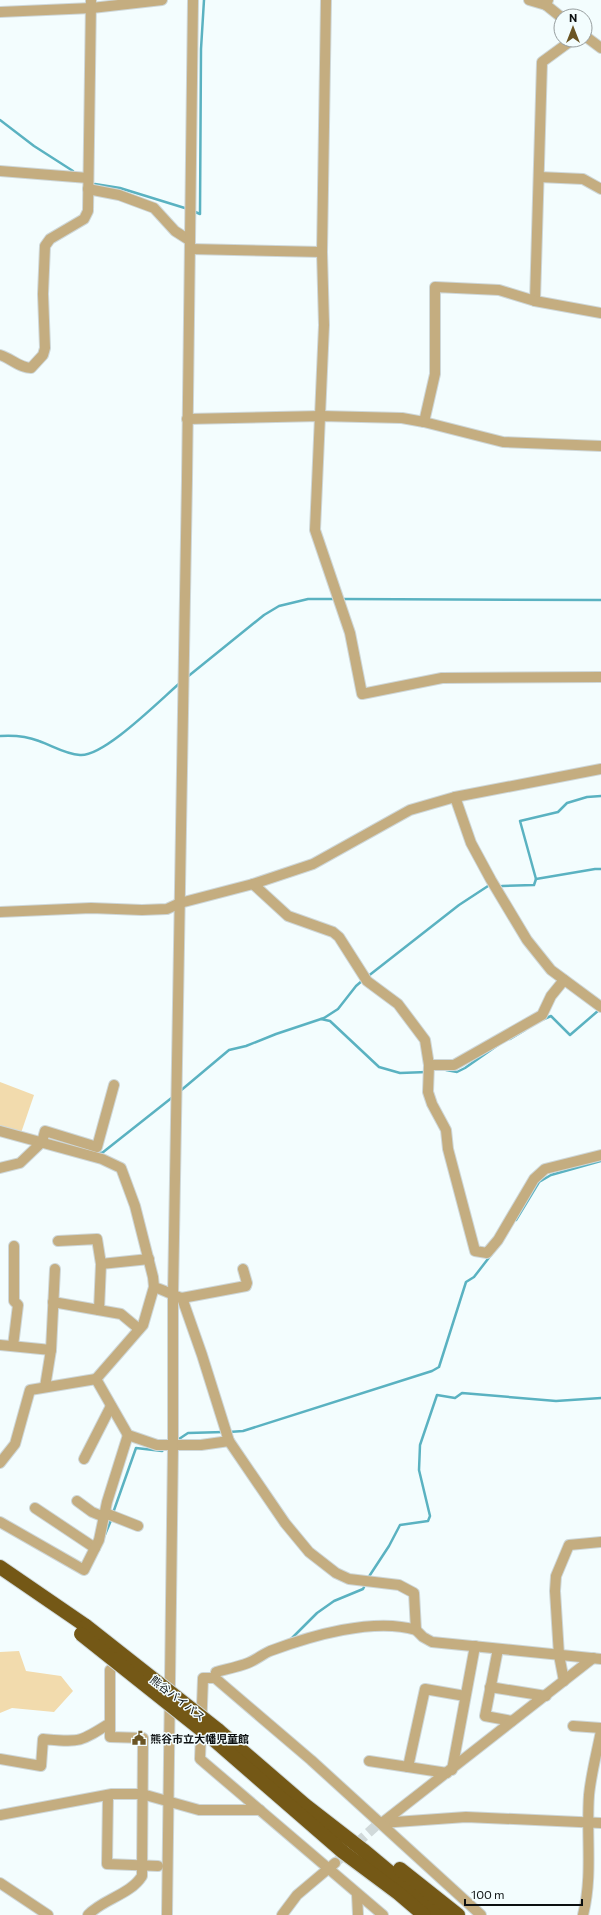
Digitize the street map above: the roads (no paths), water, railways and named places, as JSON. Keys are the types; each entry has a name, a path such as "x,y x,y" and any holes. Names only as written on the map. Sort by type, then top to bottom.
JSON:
{"highway":[{"name":"熊谷バイパス","path":"0,1568 84,1630 363,1850 441,1915"},
{"name":"熊谷バイパス","path":"0,1577 84,1630"},
{"name":"熊谷バイパス","path":"215,1734 336,1861 398,1893 424,1915"},
{"path":"305,1805 368,1846 458,1915"},
{"path":"336,1861 409,1915"}],"street":[{"path":"0,12 91,4 162,0"},
{"path":"167,1915 170,1445 177,1297 180,903 192,0"},
{"path":"326,0 322,252 324,325 315,530 350,633 362,694 442,678 601,678"},
{"path":"530,0 547,2"},
{"path":"0,355 6,357 23,368 31,368 43,355 46,348 43,294 45,246 50,239 84,219 88,210 91,4"},
{"path":"535,302 542,62 561,48"},
{"path":"0,171 88,178"},
{"path":"539,177 583,179 601,189"},
{"path":"88,189 120,195 154,208 189,245 322,252"},
{"path":"424,422 435,374 435,288 499,290 535,302 601,313"},
{"path":"187,419 321,416 402,418 503,442 601,446"},
{"path":"0,912 91,908 142,910 167,909 180,903 253,884 313,864 410,810 455,797 601,769"},
{"path":"455,797 471,843 527,940 551,970 601,1007"},
{"path":"253,884 288,916 333,932 339,937 366,979 398,1004 410,1018 425,1040 429,1066 428,1092 432,1104 446,1130 448,1149 475,1251 487,1253 498,1240 534,1179 545,1169 601,1155"},
{"path":"429,1066 454,1065 542,1015 551,996 564,980"},
{"path":"0,1168 20,1163 42,1142 45,1131 97,1147 114,1085"},
{"path":"0,1131 102,1158 120,1168 135,1206 149,1259 154,1287 142,1325 96,1379 30,1390 15,1444 0,1463"},
{"path":"58,1241 97,1239 101,1264 99,1310"},
{"path":"13,1346 18,1305 14,1301 14,1246"},
{"path":"101,1264 149,1259"},
{"path":"45,1387 51,1350 55,1269"},
{"path":"177,1297 246,1286 247,1283 244,1269"},
{"path":"154,1287 167,1290 177,1297 202,1355 228,1439 285,1523 309,1552 336,1573 349,1578 399,1585 414,1593 416,1630"},
{"path":"53,1302 121,1314 139,1329"},
{"path":"0,1345 51,1350"},
{"path":"96,1379 128,1435 157,1445 201,1445 228,1439"},
{"path":"84,1459 111,1406"},
{"path":"0,1522 84,1570 99,1540 104,1515 128,1435"},
{"path":"76,1500 92,1512 138,1526"},
{"path":"35,1508 95,1548"},
{"path":"564,1681 559,1655 555,1591 556,1576 569,1545 601,1542"},
{"path":"215,1678 216,1672 249,1663 269,1652 317,1636 367,1627 386,1626 416,1630 423,1637 432,1642 597,1658"},
{"path":"450,1771 475,1646"},
{"path":"498,1649 485,1716 512,1721"},
{"path":"380,1824 564,1681 597,1658"},
{"path":"88,1915 115,1896 137,1885 142,1876 144,1738 110,1737 110,1670"},
{"path":"383,1915 357,1894 336,1861 260,1810 200,1759 203,1678 215,1678 311,1760 481,1915"},
{"path":"490,1687 546,1696"},
{"path":"408,1767 425,1688 465,1696"},
{"path":"0,1759 41,1766 43,1739 76,1742 85,1739 110,1723"},
{"path":"574,1726 601,1728"},
{"path":"583,1915 588,1895 590,1865 588,1823 589,1794 601,1732"},
{"path":"369,1761 450,1771"},
{"path":"0,1815 108,1795 142,1794 199,1810 260,1810"},
{"path":"108,1795 107,1864 158,1866"},
{"path":"380,1824 466,1817 601,1823"},
{"path":"282,1915 298,1895 336,1861"},
{"path":"0,1883 48,1915"},
{"path":"357,1894 358,1915"}],"waterway":[{"path":"193,211 200,214 201,49 204,0"},
{"path":"0,120 34,146 73,171"},
{"path":"95,184 120,188 188,209"},
{"path":"186,678 264,615 279,606 308,599 336,599"},
{"path":"341,599 601,600"},
{"path":"0,736 29,738 64,751 80,755 90,753 103,747 132,726 181,682"},
{"path":"502,886 534,885 536,879 520,821 558,812 567,803 587,797 601,796"},
{"path":"536,879 601,869"},
{"path":"367,977 459,905 488,886"},
{"path":"179,1092 229,1050 246,1046 324,1018 338,1009 356,986 363,980"},
{"path":"544,1019 551,1016 570,1035 599,1010"},
{"path":"321,1019 330,1021 379,1067 400,1073 427,1072"},
{"path":"510,1039 525,1030"},
{"path":"446,1070 457,1072 498,1045"},
{"path":"89,1150 102,1153 174,1096"},
{"path":"516,1220 539,1182 551,1175 601,1161"},
{"path":"229,1432 243,1431 432,1371 439,1367 466,1282 474,1277 491,1255"},
{"path":"368,1578 389,1546 400,1525 428,1521 430,1516 419,1470 420,1445 437,1395 455,1398 462,1393 556,1401 601,1398"},
{"path":"176,1441 188,1433 224,1432"},
{"path":"113,1513 136,1448 162,1451 165,1448"},
{"path":"104,1537 112,1518"},
{"path":"290,1640 317,1613 334,1601 363,1589 366,1583"}],"tunnel":[{"path":"335,1863 378,1824"}],"place":[{"name":"熊谷市立大幡児童館","path":"139,1738"}]}
